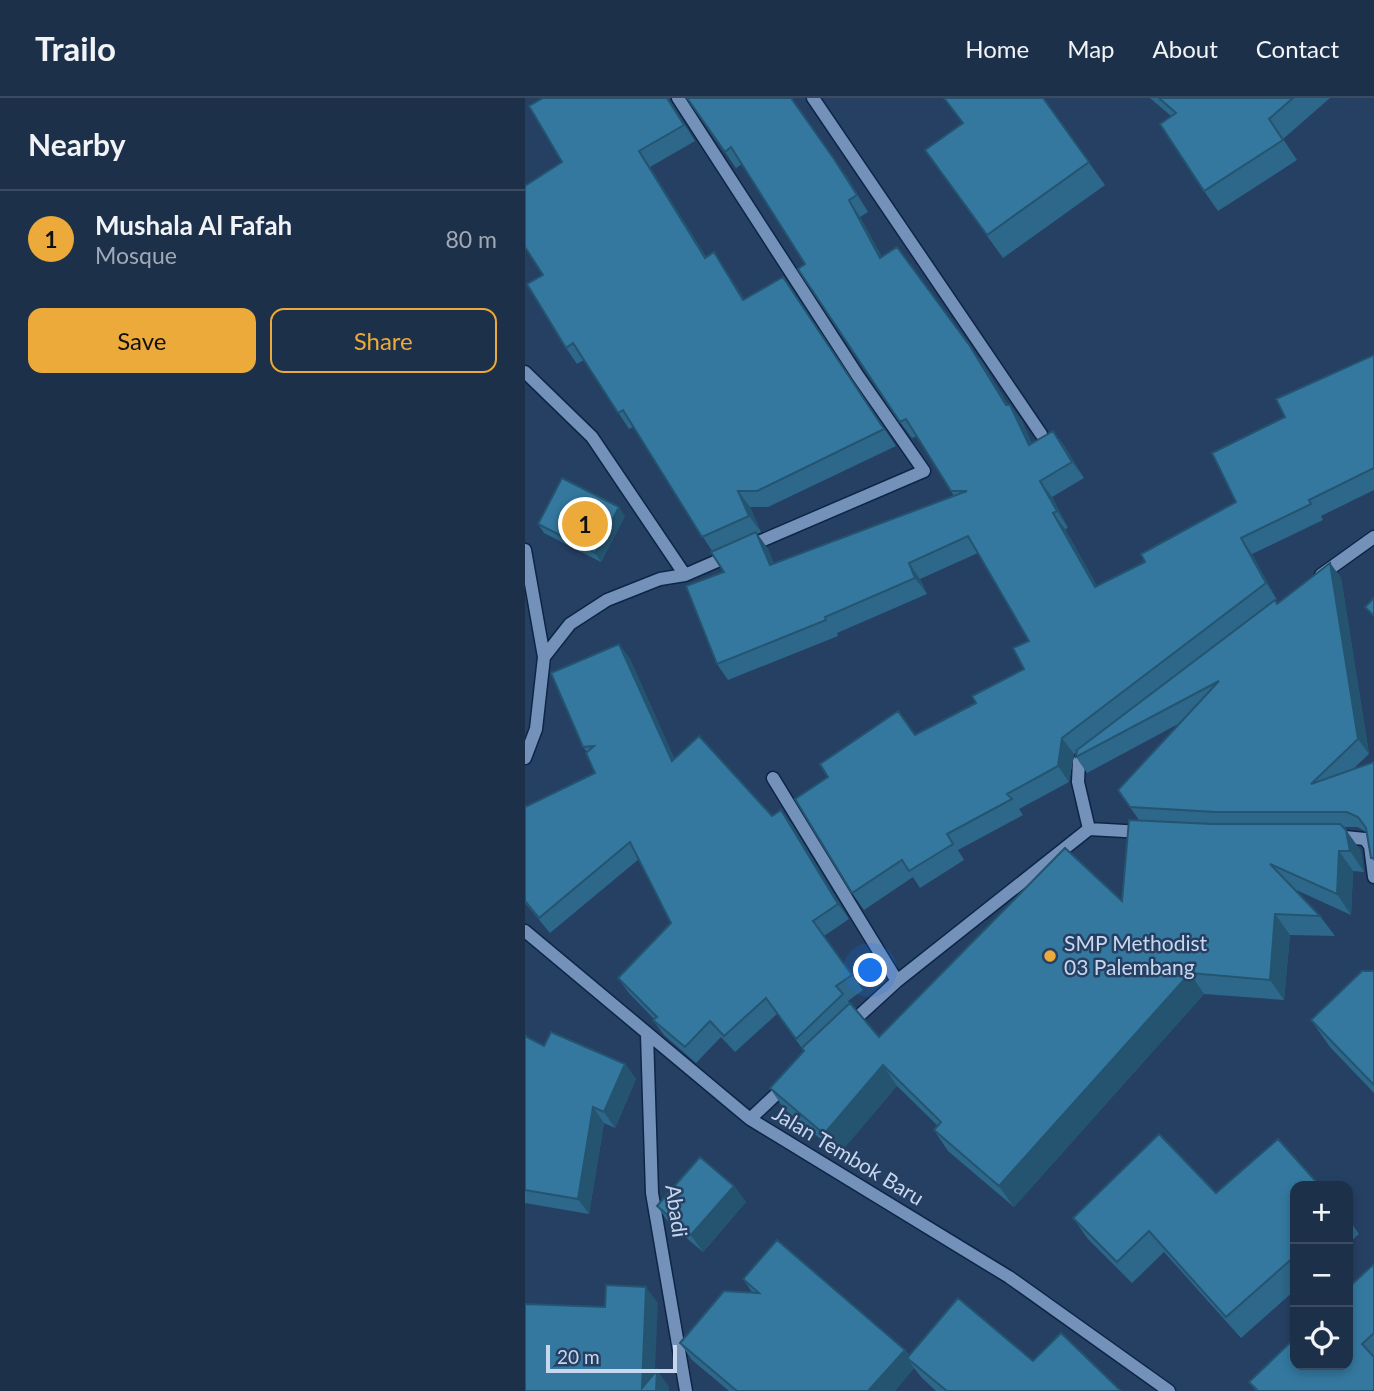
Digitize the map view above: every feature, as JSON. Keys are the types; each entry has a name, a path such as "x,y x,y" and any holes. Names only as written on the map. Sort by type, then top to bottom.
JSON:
{"street":[{"path":"544,657 570,624 607,600 660,579 685,575 924,471 858,376 678,98"},
{"path":"813,98 1041,433"},
{"path":"525,372 592,437 685,575"},
{"path":"1315,579 1374,537"},
{"path":"525,550 544,657 536,729 525,758"},
{"path":"1089,829 1078,782 1079,761 1100,744"},
{"path":"773,778 897,981"},
{"path":"837,1037 897,981 1089,829 1158,833"},
{"path":"1318,836 1357,836 1365,839 1370,846 1374,877"},
{"name":"Jalan Tembok Baru","path":"525,931 750,1119 1009,1277 1169,1391"},
{"name":"Abadi","path":"647,1034 652,1193 686,1391"},
{"path":"750,1119 797,1075"}],"building":[{"path":"543,98 667,98 684,125 639,151 705,258 714,252 743,300 783,277 884,429 757,491 738,491 749,516 702,537 623,410 618,413 573,343 566,348 527,284 543,275 525,247 525,186 562,162 529,106"},
{"path":"687,98 791,98 857,195 849,200 880,258 897,247 970,346 1006,405 1010,405 1029,445 1053,431 1072,462 1040,481 1057,511 1053,513 1095,587 1145,562 1141,554 1236,502 1212,453 1285,417 1276,399 1374,355 1374,468 1309,500 1311,504 1241,538 1266,583 1062,738 1058,766 1007,794 1012,799 947,834 953,844 909,871 902,860 852,893 795,799 828,777 820,764 898,711 915,735 976,703 972,696 1024,669 1013,648 1029,641 968,536 909,563 915,578 825,617 826,620 717,664 686,586 724,572 711,552 756,532 770,565 967,491 951,491 906,419 900,422 798,269 805,264 731,147 725,152"},
{"path":"944,98 1043,98 1089,162 987,235 925,150 963,123"},
{"path":"1159,98 1293,98 1269,119 1283,140 1204,191 1160,124 1176,113"},
{"path":"562,478 619,507 595,553 538,524"},
{"path":"1330,563 1358,739 1311,784 1374,762 1374,858 1371,858 1366,828 1358,817 1347,812 1216,812 1130,807 1118,790 1219,681 1076,757 1077,750 1275,600 1277,604"},
{"path":"1374,598 1374,616 1365,607"},
{"path":"619,644 672,761 699,736 772,816 781,810 838,904 813,921 852,975 836,986 843,994 796,1039 766,998 724,1036 710,1021 685,1047 653,1020 657,1017 618,978 671,923 630,842 539,918 525,901 525,807 595,773 586,753 594,746 583,747 551,673"},
{"path":"1129,820 1212,824 1340,824 1346,830 1350,851 1339,851 1337,894 1270,864 1320,916 1275,914 1270,980 1190,973 999,1186 934,1130 941,1122 883,1065 824,1134 770,1088 804,1051 802,1048 850,1003 879,1037 1065,848 1122,901"},
{"path":"1362,971 1374,971 1374,1085 1311,1020"},
{"path":"551,1032 625,1064 604,1112 593,1107 578,1199 525,1190 525,1036 544,1046"},
{"path":"1159,1134 1216,1193 1278,1139 1316,1181 1290,1181 1290,1260 1226,1317 1149,1231 1117,1262 1073,1218"},
{"path":"700,1157 734,1186 691,1235 657,1206"},
{"path":"777,1240 905,1350 868,1391 737,1391 680,1343 724,1291 759,1293 743,1279"},
{"path":"1374,1264 1374,1333 1362,1344 1374,1357 1374,1391 1258,1391 1249,1382 1290,1343 1290,1370 1353,1370 1353,1283"},
{"path":"606,1285 646,1287 642,1388 657,1370 656,1391 525,1391 525,1304 605,1307"},
{"path":"958,1298 1033,1361 1061,1333 1121,1391 947,1391 907,1358"}],"place":[{"name":"Mushala Al Fafah","path":"585,524"},
{"name":"SMP Methodist 03 Palembang","path":"1050,956"}]}
